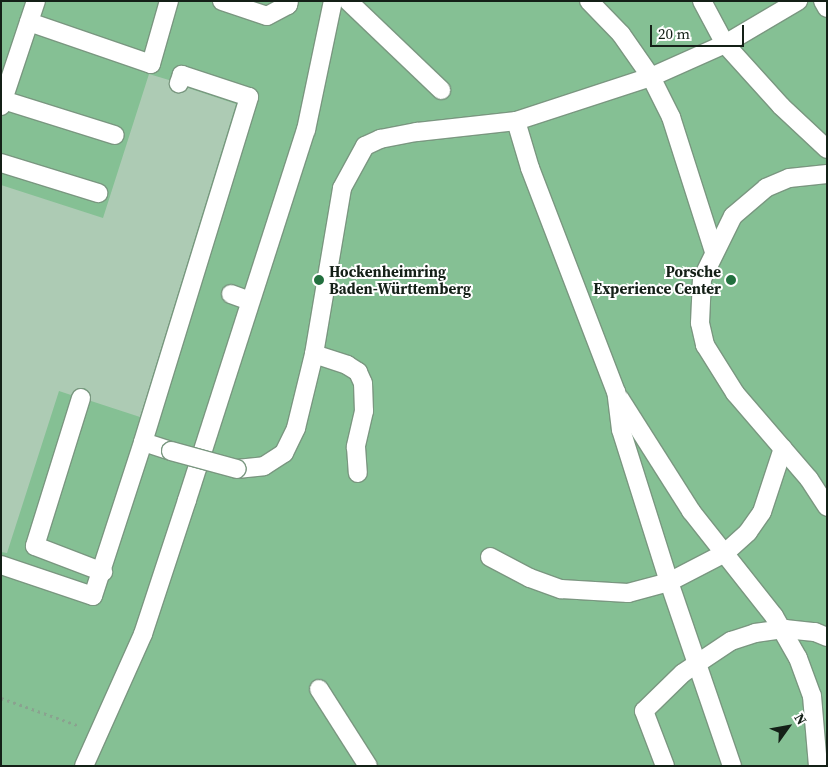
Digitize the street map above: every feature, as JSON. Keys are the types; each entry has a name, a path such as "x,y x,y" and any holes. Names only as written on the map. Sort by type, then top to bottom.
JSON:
{"lane":[{"path":"36,1 2,103 115,135"},
{"path":"29,22 151,64 169,1"},
{"path":"222,1 267,16 288,5 289,1"},
{"path":"84,766 143,634 306,130 333,1"},
{"path":"348,1 441,90"},
{"path":"589,1 621,34 651,77 670,117 714,252"},
{"path":"702,1 725,44 781,106 827,149"},
{"path":"143,442 237,468 264,466 284,453 296,428 314,354 342,188 365,146 380,139 417,132 516,120 651,77 725,44 798,1"},
{"path":"823,1 827,8"},
{"path":"1,565 93,596 103,572 250,97 182,75 179,83"},
{"path":"516,120 530,168 616,392 658,464 782,630 798,658 812,696 818,766"},
{"path":"1,163 98,193"},
{"path":"827,174 810,174 789,178 748,200 733,216 702,279 700,323 705,345 734,393 783,448 827,507"},
{"path":"231,294 250,301"},
{"path":"314,354 347,364 358,372 363,383 364,411 356,448 358,473"},
{"path":"616,392 621,430 669,582 732,766"},
{"path":"81,398 35,546 103,572"},
{"path":"490,557 530,578 561,588 628,593 669,582 725,554 748,532 762,512 783,448"},
{"path":"666,766 644,711 667,686 697,663 731,641 782,630 815,632 827,637"},
{"path":"319,689 368,766"}],"path":[{"path":"1,698 77,725"}],"green space":[{"name":"Hockenheimring Baden-Württemberg","path":"1,1 827,1 827,766 1,766"}],"building":[{"path":"149,74 169,80 171,89 176,93 188,88 236,104 140,417 91,401 91,395 85,388 78,388 71,395 59,391 7,553 1,552 1,185 103,218"}],"place":[{"name":"Hockenheimring Baden-Württemberg","path":"319,280"},
{"name":"Porsche Experience Center","path":"731,280"}]}
